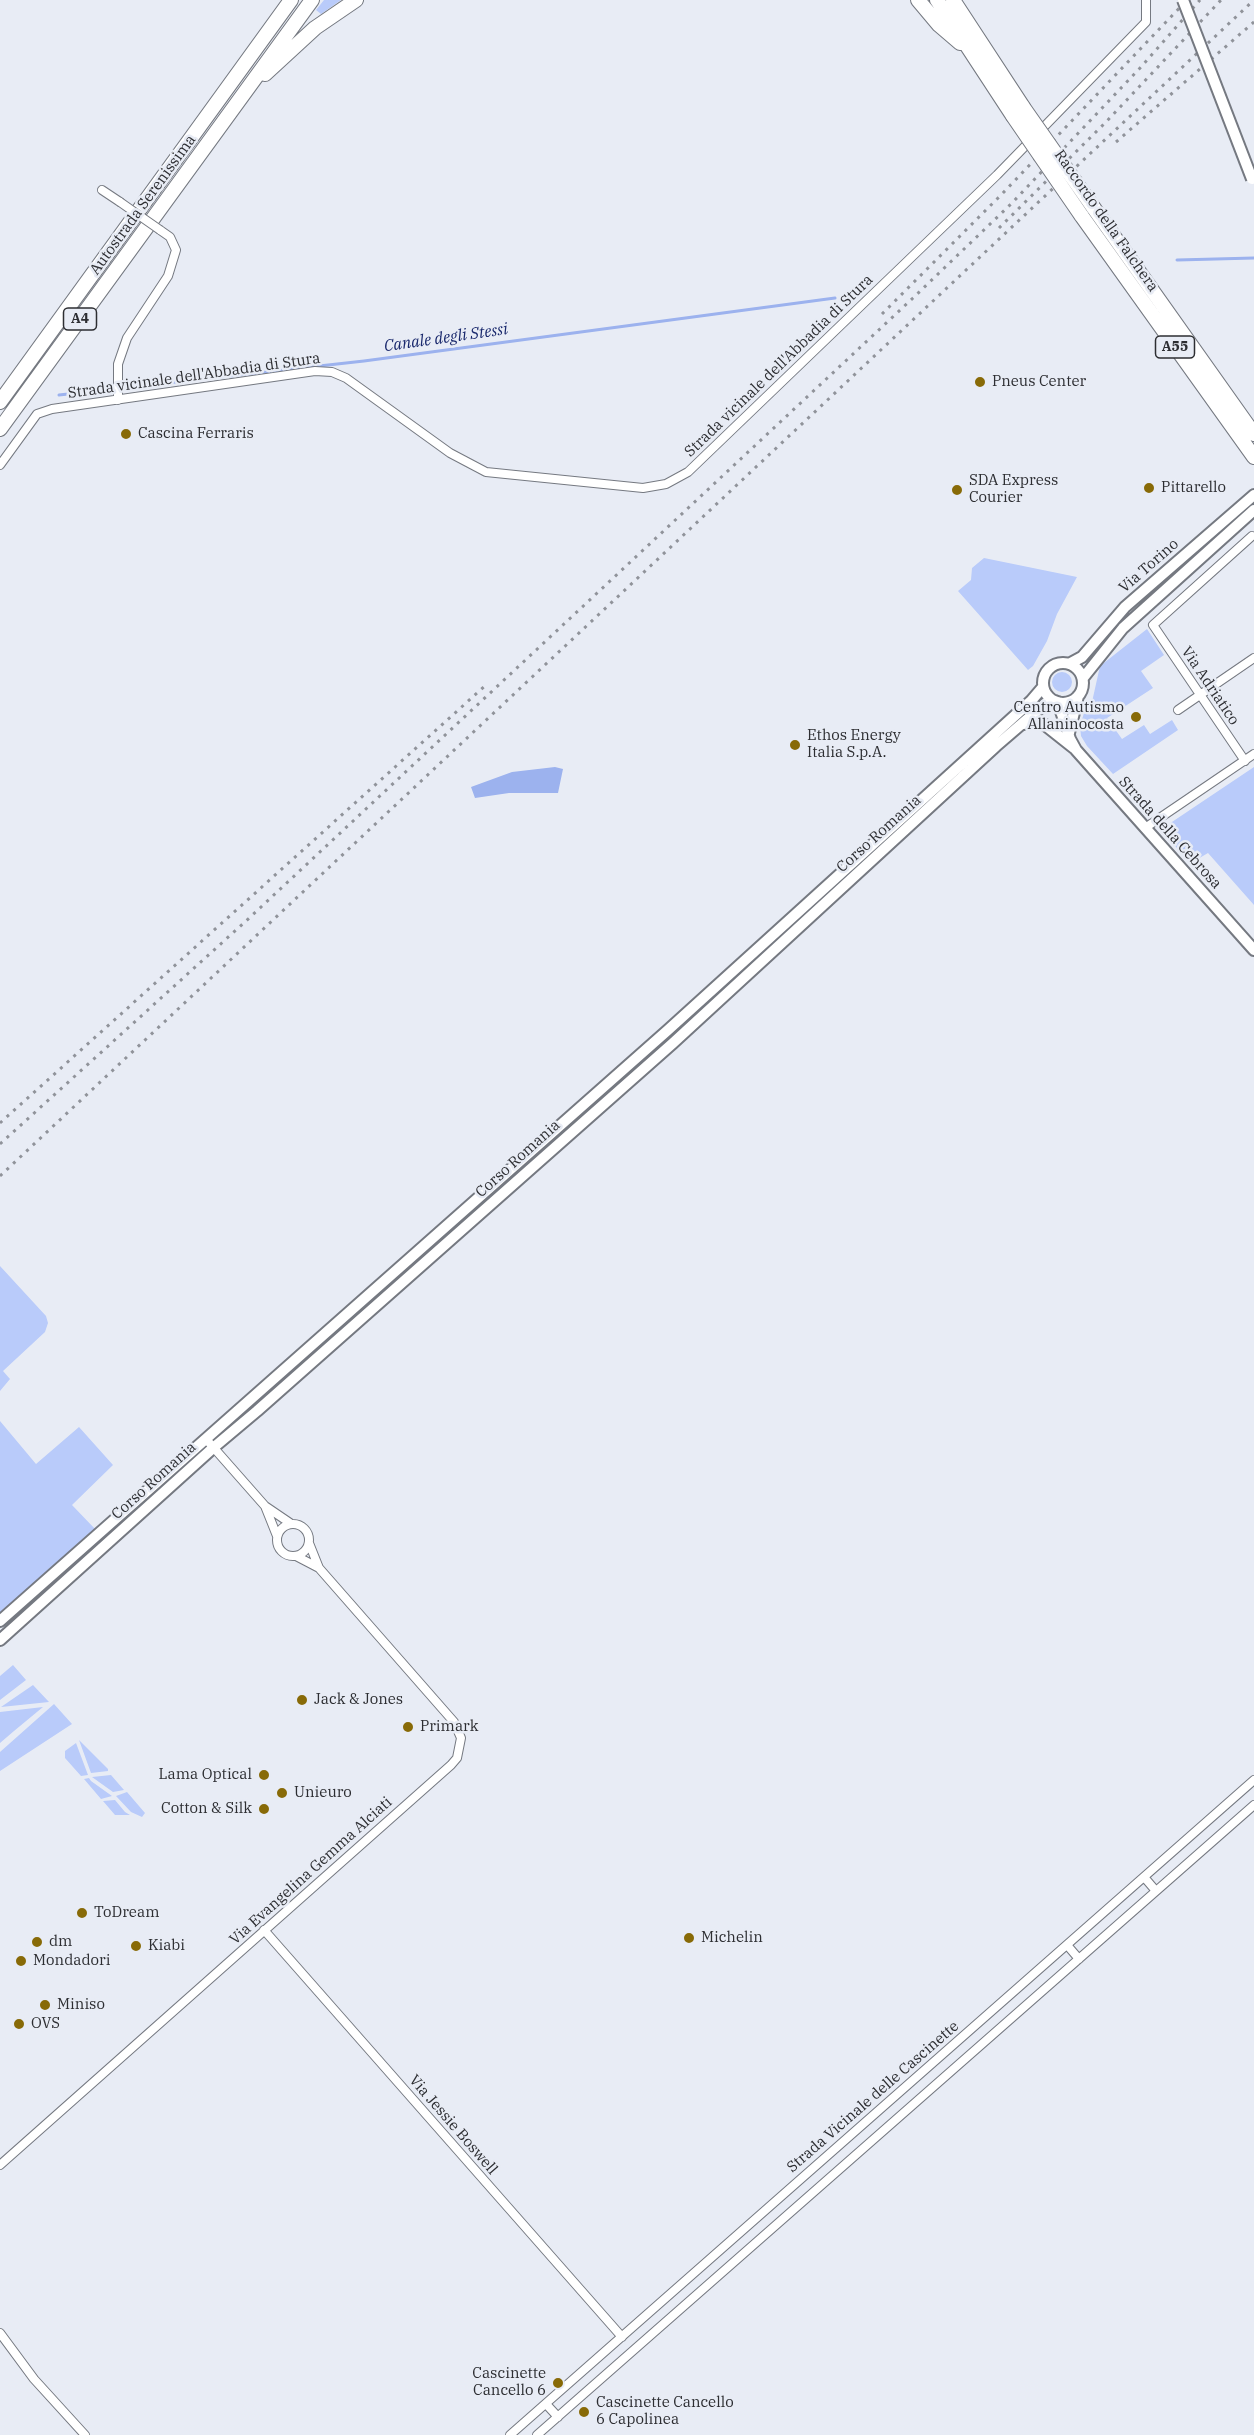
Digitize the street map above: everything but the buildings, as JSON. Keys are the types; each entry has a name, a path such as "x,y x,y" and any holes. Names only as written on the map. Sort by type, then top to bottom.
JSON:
{"highway":[{"name":"Autostrada Serenissima","path":"0,402 289,0"},
{"name":"Autostrada Serenissima","path":"0,429 312,0"},
{"path":"244,92 315,28 356,0"},
{"path":"315,28 347,9 369,0"},
{"path":"918,0 939,25 972,54"},
{"name":"Raccordo della Falchera","path":"937,0 972,54 1018,111 1254,457"},
{"name":"Raccordo della Falchera","path":"953,0 1006,81 1018,111"},
{"name":"A55","path":"963,0 979,25 1006,81"},
{"name":"Raccordo della Falchera","path":"1102,233 1254,434"}],"main road":[{"path":"1184,0 1253,182"},
{"name":"Via Torino","path":"1069,664 1082,657 1125,607 1254,495"},
{"name":"Via Torino","path":"1083,678 1123,628 1254,510"},
{"path":"1069,734 1083,678 1077,669 1069,664 1059,663 1049,669 1044,676 1043,687 1049,698 1057,702 1071,701 1078,696"},
{"name":"Corso Romania","path":"0,1640 210,1443 1031,701 1043,687"},
{"name":"Corso Romania","path":"0,1621 210,1443 257,1412 673,1043 1020,725 1046,703 1057,702"},
{"name":"Strada della Cebrosa","path":"1057,702 1076,750 1254,950"},
{"path":"1020,725 1041,723 1076,750"}],"street":[{"name":"Strada vicinale dell'Abbadia di Stura","path":"0,465 37,414 52,409 315,371 332,372 346,378 450,453 486,472 643,488 666,484 688,472 997,176 1146,22 1146,0"},
{"path":"102,190 170,237 176,250 168,276 127,338 118,364 118,400"},
{"path":"1241,522 1253,536"},
{"name":"Via Adriatico","path":"1245,761 1154,625 1253,536"},
{"path":"1178,710 1254,658"},
{"path":"1145,828 1254,754"},
{"path":"210,1443 264,1506 290,1523 299,1524 306,1530 309,1543 304,1551 296,1556 287,1555 280,1549 264,1506"},
{"path":"277,1536 282,1528 290,1523"},
{"name":"Via Evangelina Gemma Alciati","path":"0,2165 452,1765 457,1758 460,1745 459,1731 454,1722 319,1568 309,1543"},
{"name":"Via Evangelina Gemma Alciati","path":"296,1556 319,1568"},
{"name":"Strada Vicinale delle Cascinette","path":"510,2435 1254,1780"},
{"name":"Strada Vicinale delle Cascinette","path":"537,2435 1254,1805"},
{"path":"1144,1877 1156,1891"},
{"name":"Via Jessie Boswell","path":"264,1930 622,2337"},
{"path":"1067,1945 1079,1959"},
{"path":"0,2333 34,2379 85,2435"},
{"path":"546,2404 558,2417"}],"shaded area":[{"path":"324,0 341,0 321,14 316,10"},
{"path":"984,558 1077,577 1057,614 1047,641 1033,666 1028,670 958,591 971,580 972,568"},
{"path":"1147,629 1164,655 1141,671 1153,688 1107,718 1122,739 1144,725 1150,734 1172,720 1178,730 1113,774 1087,746 1081,736 1080,726 1084,713 1092,702 1100,666"},
{"path":"1058,672 1066,672 1072,678 1072,686 1066,692 1058,692 1052,686 1052,678"},
{"path":"555,767 563,769 558,793 509,793 475,798 471,787 512,772"},
{"path":"1254,767 1254,905 1208,853 1191,863 1160,830"},
{"path":"0,1266 46,1316 48,1323 45,1332 3,1371 10,1379 0,1391"},
{"path":"0,1421 36,1464 79,1427 113,1465 72,1505 96,1530 0,1613"},
{"path":"13,1665 26,1680 0,1700 0,1676"},
{"path":"33,1685 49,1702 1,1707"},
{"path":"54,1704 72,1724 0,1771 0,1752"},
{"path":"43,1707 14,1731 0,1743 0,1712"},
{"path":"79,1740 108,1769 108,1771 91,1773"},
{"path":"76,1743 88,1775 81,1776 65,1758 65,1751"},
{"path":"111,1775 124,1790 113,1792 92,1777"},
{"path":"89,1778 112,1796 101,1799 84,1779"},
{"path":"127,1792 145,1813 142,1817 131,1812 116,1796"},
{"path":"115,1800 130,1815 115,1815 103,1801"}],"waterway":[{"name":"Canale degli Stessi","path":"1177,260 1254,258"},
{"name":"Canale degli Stessi","path":"59,395 364,361 835,298"}],"railway":[{"path":"882,314 1002,194 1187,0"},
{"path":"0,1144 246,921 913,298 1012,203 1141,67 1200,0"},
{"path":"999,228 1106,122 1221,0"},
{"path":"0,1176 1254,0"},
{"path":"1116,142 1254,22"},
{"path":"0,1123 486,685"}],"place":[{"name":"Pneus Center","path":"980,382"},
{"name":"Cascina Ferraris","path":"126,434"},
{"name":"Pittarello","path":"1149,488"},
{"name":"SDA Express Courier","path":"957,490"},
{"name":"Centro Autismo Allaninocosta","path":"1136,717"},
{"name":"Ethos Energy Italia S.p.A.","path":"795,745"},
{"name":"Jack & Jones","path":"302,1700"},
{"name":"Primark","path":"408,1727"},
{"name":"Lama Optical","path":"264,1775"},
{"name":"Unieuro","path":"282,1793"},
{"name":"Cotton & Silk","path":"264,1809"},
{"name":"ToDream","path":"82,1913"},
{"name":"Michelin","path":"689,1938"},
{"name":"dm","path":"37,1942"},
{"name":"Kiabi","path":"136,1946"},
{"name":"Mondadori","path":"21,1961"},
{"name":"Miniso","path":"45,2005"},
{"name":"OVS","path":"19,2024"},
{"name":"Cascinette Cancello 6","path":"558,2383"},
{"name":"Cascinette Cancello 6 Capolinea","path":"584,2412"}]}
